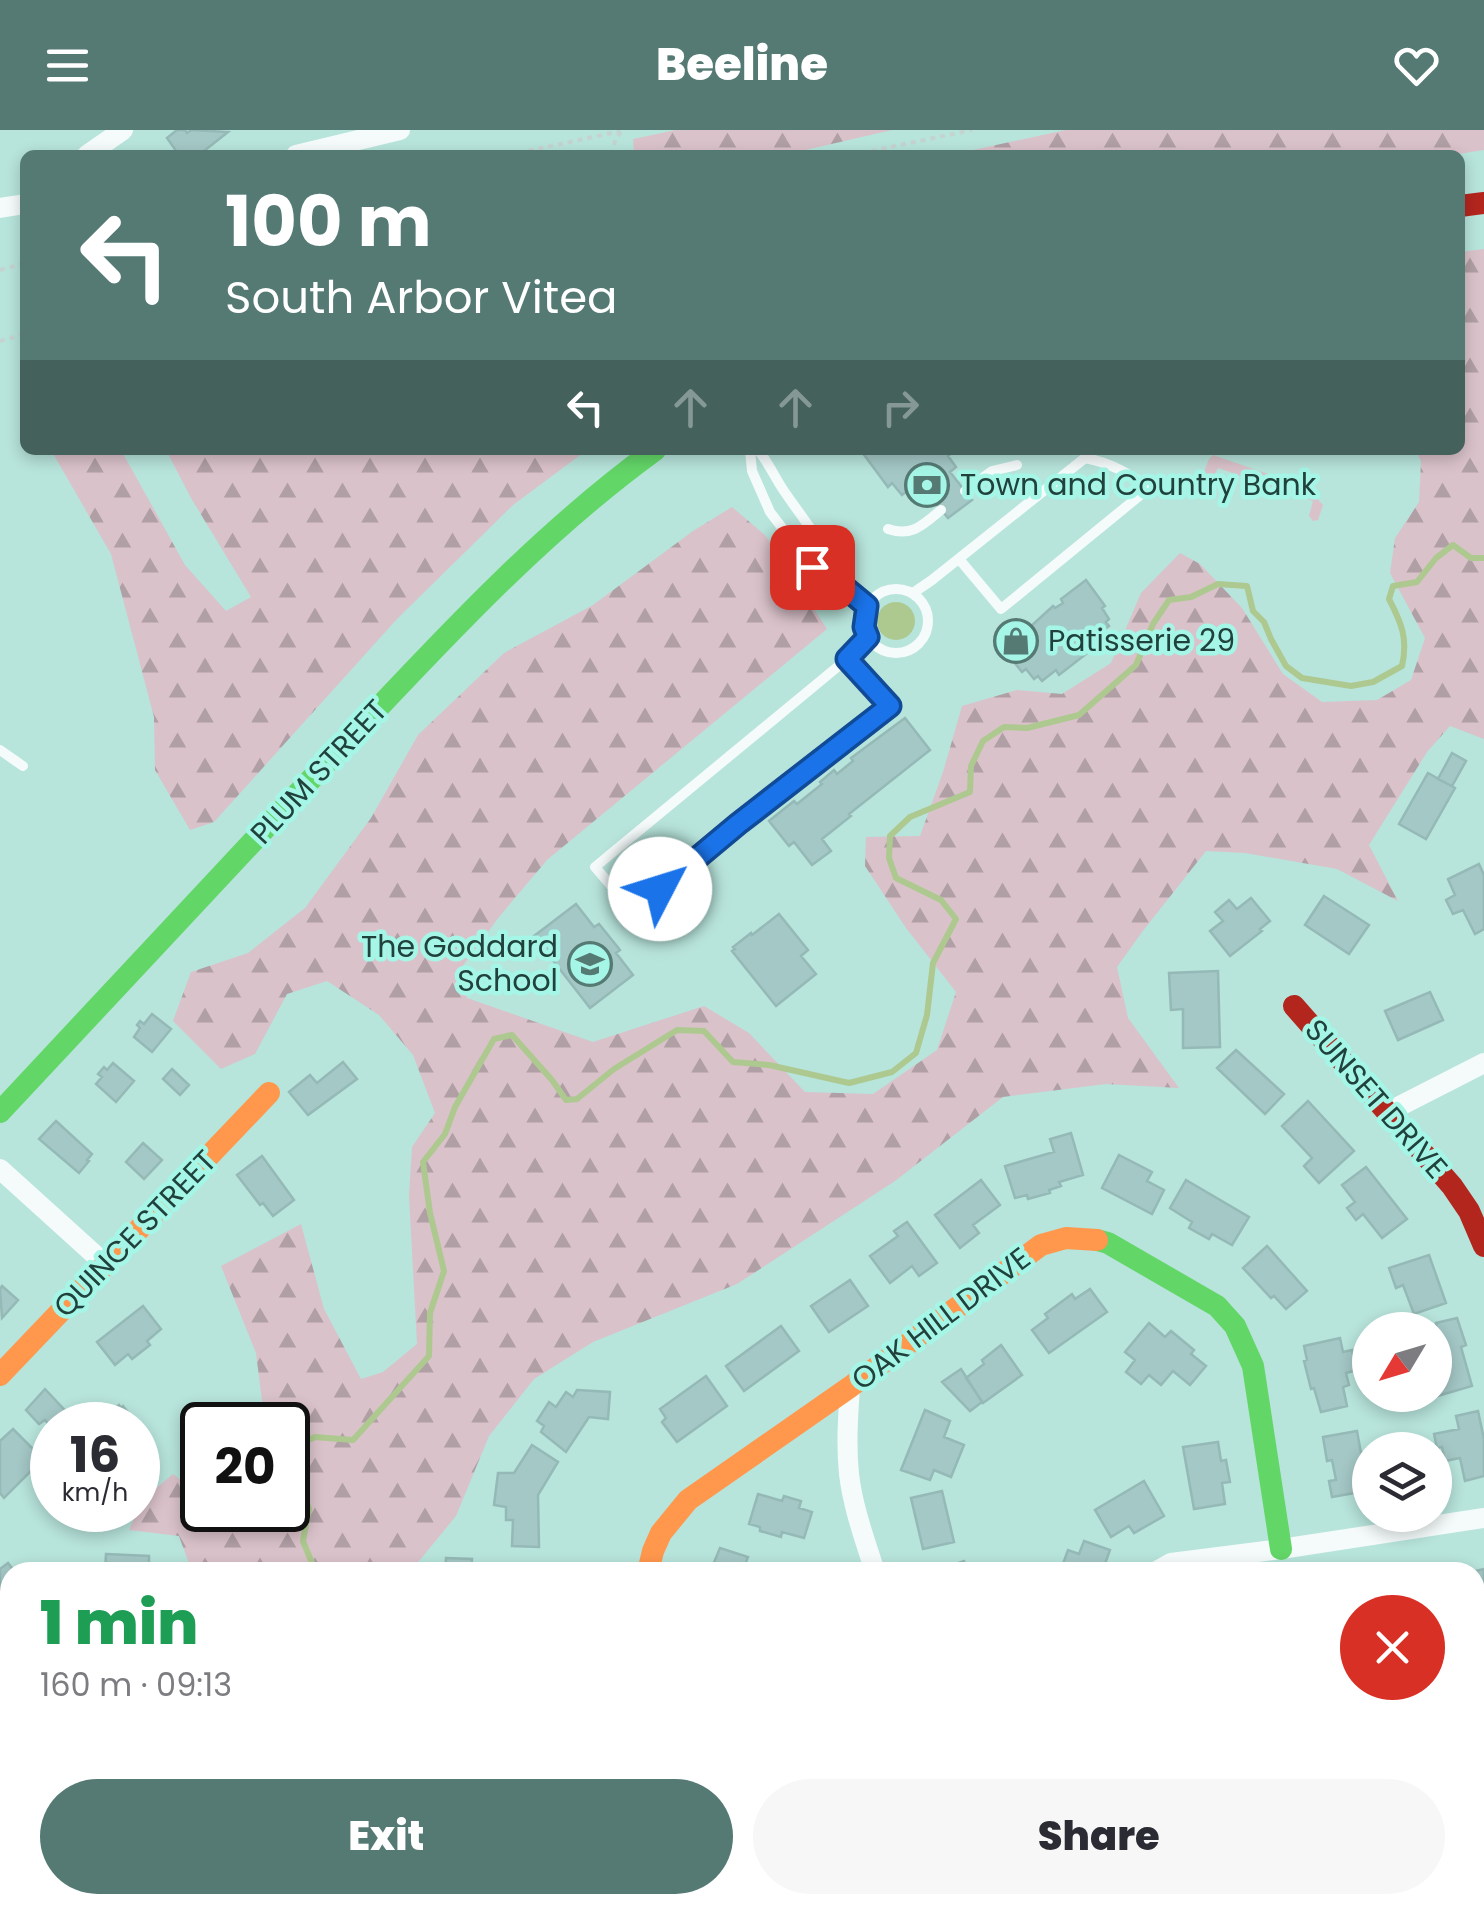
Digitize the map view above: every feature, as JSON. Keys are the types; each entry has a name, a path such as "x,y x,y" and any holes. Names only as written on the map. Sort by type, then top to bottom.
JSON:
{"street":[{"path":"95,150 123,130"},
{"path":"317,150 400,130"},
{"name":"PLUM STREET","path":"0,1112 496,584 574,511 648,455"},
{"name":"SUNSET DRIVE","path":"1294,1006 1452,1186 1469,1211 1484,1246"},
{"path":"1388,1112 1484,1063"},
{"name":"QUINCE STREET","path":"0,1374 270,1093"},
{"path":"0,1169 105,1264"},
{"name":"OAK HILL DRIVE","path":"650,1562 659,1533 671,1515 704,1488 850,1388 1041,1245 1076,1236 1108,1243 1217,1306 1234,1326 1253,1366 1281,1549"},
{"path":"850,1388 850,1478 872,1562"},
{"path":"1171,1562 1484,1518"}],"lane":[{"path":"750,455 752,471 770,512 812,567 867,606"},
{"path":"762,455 830,556 838,582"},
{"path":"912,593 1085,458 1116,467 1149,488 1000,609 959,559"},
{"path":"965,491 992,471 1017,465"},
{"path":"888,529 902,534 922,526 941,510"},
{"path":"892,588 912,593 926,608 928,629 923,639 906,652 884,651 868,637 864,627 867,606 874,597 892,588"},
{"path":"847,659 890,706 633,910 596,868 847,659 868,637"},
{"path":"0,750 23,766"}],"path":[{"path":"532,150 622,130"},
{"path":"875,150 972,130"}],"green space":[{"path":"676,130 892,130 806,150 634,150 633,139"},
{"path":"1066,130 1484,130 1484,150 1465,153 973,150"},
{"path":"1484,249 1484,739 1450,726 1427,752 1369,845 1398,901 1337,869 1245,853 1206,851 1117,967 1128,1018 1179,1088 1106,1084 1003,1097 895,1181 737,1284 593,1342 534,1379 489,1436 456,1516 418,1562 188,1562 179,1536 146,1532 160,1532 160,1485 173,1474 180,1480 180,1532 310,1532 310,1402 262,1402 256,1353 221,1266 301,1224 324,1309 361,1379 383,1372 417,1344 409,1196 412,1147 435,1113 413,1055 379,1015 327,981 287,994 255,1054 221,1069 173,1021 191,972 248,953 305,908 371,818 418,735 504,653 593,605 732,507 765,535 827,629 547,860 459,971 467,998 593,1042 704,1006 749,1033 805,1092 873,1094 937,1050 956,992 906,928 865,866 866,837 920,836 962,706 1017,690 1062,694 1111,663 1141,593 1180,553 1200,564 1242,608 1283,674 1322,702 1377,700 1411,680 1425,638 1390,573 1395,538 1419,502 1421,461 1418,455 1465,455 1465,251"},
{"path":"54,455 124,455 185,565 226,611 251,597 169,455 580,455 513,505 397,619 214,822 190,830 155,770 154,717 111,554"},
{"path":"1213,455 1306,487 1323,505 1318,520 1309,516 1313,501 1218,468 1210,483 1204,481 1202,477"}],"shaded area":[{"path":"896,602 910,607 915,621 910,635 896,640 882,635 877,621 882,607"}],"building":[{"path":"177,130 228,132 205,150 175,150 167,138"},
{"name":"Town and Country Bank","path":"864,455 949,455 956,467 950,472 972,500 948,518 927,492 915,501 907,491 902,495 892,483 888,487"},
{"path":"1086,580 1105,606 1102,608 1109,619 1109,626 1094,637 1099,644 1059,675 1056,670 1042,681 1038,676 1034,679 1026,669 1022,672 1001,646 1053,606 1063,603 1061,599"},
{"path":"905,718 930,750 822,839 831,851 812,865 794,842 789,846 769,821 794,801 797,804 834,770 837,774 853,761 851,758"},
{"path":"1452,753 1466,761 1452,786 1438,779"},
{"path":"1428,773 1455,788 1426,839 1399,824"},
{"path":"1479,864 1484,875 1484,929 1475,934 1463,910 1453,914 1446,900 1455,895 1448,879"},
{"path":"1324,896 1369,925 1349,954 1305,925"},
{"path":"1251,898 1270,921 1230,956 1210,931 1223,921 1215,912 1229,900 1237,909"},
{"name":"The Goddard School","path":"576,904 620,950 616,953 633,975 590,1008 534,936"},
{"path":"779,914 808,950 801,956 816,974 776,1006 732,951"},
{"path":"1218,971 1220,1047 1183,1048 1183,1009 1171,1010 1169,973"},
{"path":"1430,992 1443,1020 1398,1040 1385,1011"},
{"path":"152,1014 171,1029 152,1052 134,1037 140,1021 144,1024"},
{"path":"1236,1050 1284,1094 1265,1114 1217,1068"},
{"path":"343,1062 357,1079 308,1115 289,1092 310,1075 317,1083"},
{"path":"113,1063 134,1081 116,1102 96,1084 102,1077 98,1074"},
{"path":"172,1069 189,1085 180,1095 163,1079"},
{"path":"1308,1101 1354,1151 1319,1183 1304,1166 1312,1158 1282,1126"},
{"path":"56,1121 92,1154 79,1173 39,1139"},
{"path":"1071,1133 1083,1175 1059,1182 1061,1186 1049,1190 1050,1193 1015,1198 1005,1166 1054,1152 1050,1139"},
{"path":"143,1143 162,1160 144,1179 126,1162"},
{"path":"1119,1155 1152,1172 1147,1181 1164,1190 1152,1214 1102,1188"},
{"path":"262,1156 294,1200 273,1216 237,1175"},
{"path":"1366,1167 1407,1219 1382,1238 1363,1214 1356,1220 1347,1208 1355,1202 1342,1185"},
{"path":"981,1180 1000,1205 973,1225 979,1233 960,1248 935,1215"},
{"path":"1186,1180 1249,1217 1232,1245 1189,1228 1192,1222 1170,1208"},
{"path":"907,1222 937,1263 919,1276 912,1266 890,1283 870,1256 898,1236 894,1231"},
{"path":"1267,1246 1307,1291 1286,1309 1243,1268"},
{"path":"1429,1255 1446,1303 1413,1312 1403,1285 1396,1288 1389,1268"},
{"path":"850,1280 868,1306 829,1332 811,1306"},
{"path":"2,1286 18,1300 2,1318 0,1289"},
{"path":"1090,1289 1107,1312 1049,1353 1032,1330 1048,1318 1045,1314 1072,1294 1075,1299"},
{"path":"143,1306 161,1329 147,1341 150,1345 132,1359 128,1354 115,1365 97,1342"},
{"path":"1457,1318 1466,1345 1461,1347 1472,1386 1452,1392 1452,1319"},
{"path":"1149,1323 1165,1337 1171,1331 1206,1366 1190,1385 1173,1371 1161,1385 1149,1375 1141,1384 1126,1372 1135,1360 1125,1352"},
{"path":"781,1326 799,1351 744,1391 726,1366"},
{"path":"1340,1338 1343,1352 1352,1350 1352,1371 1346,1373 1349,1385 1343,1387 1347,1406 1321,1412 1314,1388 1311,1389 1304,1346"},
{"path":"1001,1345 1022,1375 983,1403 966,1378"},
{"path":"961,1369 982,1402 970,1411 942,1382"},
{"path":"706,1376 727,1406 677,1442 662,1422 666,1418 660,1409"},
{"path":"45,1389 57,1402 33,1402"},
{"path":"577,1390 610,1392 608,1419 589,1417 566,1452 541,1432 544,1426 537,1421 549,1402 556,1407 566,1392 573,1397"},
{"path":"925,1410 950,1421 944,1437 964,1445 951,1477 934,1470 930,1480 901,1470"},
{"path":"1478,1411 1484,1439 1484,1476 1465,1481 1460,1458 1452,1460 1452,1432 1444,1432 1459,1429 1456,1416"},
{"path":"13,1429 30,1446 30,1472 4,1498 0,1493 0,1441"},
{"path":"1357,1431 1352,1432 1352,1493 1332,1497 1329,1481 1336,1480 1332,1460 1327,1461 1323,1437"},
{"path":"1218,1442 1230,1482 1222,1483 1225,1504 1194,1509 1183,1447"},
{"path":"532,1445 558,1462 538,1495 539,1547 512,1546 513,1520 506,1520 506,1507 494,1505 498,1473 514,1473"},
{"path":"1144,1481 1164,1516 1134,1533 1129,1526 1111,1537 1095,1510"},
{"path":"942,1491 954,1542 923,1549 911,1498"},
{"path":"758,1494 782,1501 784,1496 801,1501 799,1508 812,1512 804,1538 782,1532 781,1537 749,1524"},
{"path":"1084,1541 1110,1550 1106,1562 1064,1562 1068,1550 1079,1554"},
{"path":"720,1548 748,1557 746,1562 714,1562"},
{"path":"106,1554 149,1556 149,1562 106,1562"},
{"path":"446,1558 472,1559 472,1562 446,1562"}],"waterway":[{"path":"312,1562 303,1541 309,1509 289,1449 315,1437 353,1440 429,1356 430,1313 444,1271 423,1162 445,1134 455,1107 494,1039 512,1035 566,1100 577,1099 614,1069 677,1030 704,1031 733,1062 769,1065 849,1083 892,1072 916,1053 927,1015 933,963 956,919 941,900 896,878 889,858 890,836 910,817 970,792 971,766 983,741 1004,727 1027,728 1079,715 1136,665 1153,624 1169,600 1191,597 1218,584 1247,586 1253,611 1264,622 1286,666 1302,678 1351,686 1373,682 1402,666 1403,632 1389,599 1393,586 1417,582 1436,558 1453,545 1471,558 1484,558"}],"traffic: fast":[{"path":"0,1112 447,636 526,557 649,455"},
{"path":"1097,1240 1217,1306 1235,1326 1253,1366 1281,1549"}],"traffic: slow":[{"path":"0,1375 269,1093"},
{"path":"650,1562 661,1533 688,1500 850,1387 1041,1245 1066,1238 1097,1240"}],"traffic: jam":[{"path":"1465,205 1484,203"},
{"path":"1294,1006 1452,1186 1469,1211 1484,1246"}],"place":[{"name":"Town and Country Bank","path":"927,485"},
{"name":"Patisserie 29","path":"1016,641"},
{"name":"The Goddard School","path":"590,964"}],"route":[{"path":"660,889 890,706 847,659 868,637 864,627 867,606 812,567"}]}
